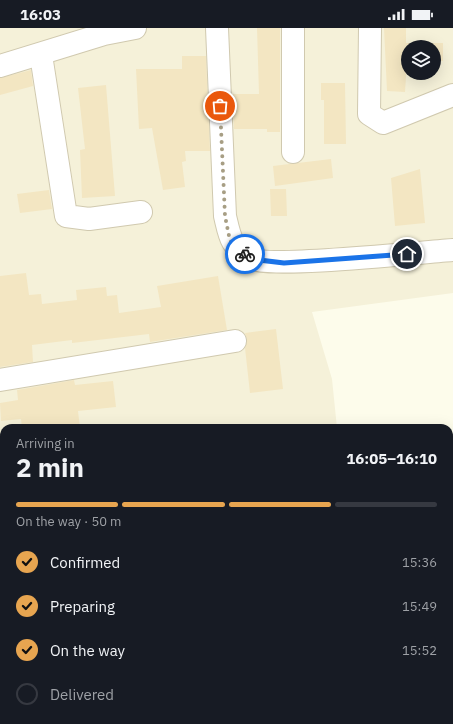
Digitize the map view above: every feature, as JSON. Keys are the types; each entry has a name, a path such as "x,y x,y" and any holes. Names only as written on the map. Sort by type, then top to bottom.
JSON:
{"street":[{"path":"0,66 41,55 104,34 135,28"},
{"path":"217,28 225,216 230,241 251,259 284,263 453,250"},
{"path":"293,28 293,152"},
{"path":"370,28 369,114 383,124 453,95"},
{"path":"41,55 66,216 89,219 141,212"},
{"path":"0,380 235,341"}],"shaded area":[{"path":"0,28 453,28 453,293 312,312 332,379 337,424 0,424"}],"building":[{"path":"257,28 280,28 280,132 267,132 267,129 234,129 232,94 259,94"},
{"path":"384,28 406,28 406,40 401,40 401,80 406,80 405,92 387,91"},
{"path":"441,43 443,43 443,61 441,61"},
{"path":"182,56 206,56 210,151 185,151 186,161 182,162 185,187 163,190 152,128 139,129 136,69 182,69"},
{"path":"31,70 33,86 0,95 0,78"},
{"path":"321,83 345,83 346,144 324,144 324,100 321,100"},
{"path":"106,85 115,196 82,198 80,150 85,149 78,88"},
{"path":"331,159 333,178 275,186 273,166"},
{"path":"420,169 425,223 395,226 391,178"},
{"path":"270,189 286,189 287,216 271,216"},
{"path":"49,190 52,209 20,213 17,194"},
{"path":"26,273 29,295 41,294 42,304 77,300 76,290 106,287 107,296 117,295 119,313 161,307 157,286 218,276 227,330 150,342 149,334 72,343 72,340 32,345 33,362 0,367 0,276"},
{"path":"276,329 283,389 250,393 245,348 247,339 245,333"},
{"path":"74,380 75,385 113,381 116,407 78,411 80,424 22,424 21,419 1,421 0,403 18,400 17,390"}],"way so far":[{"path":"220,106 225,216 230,241 245,254"}],"route":[{"path":"245,254 251,259 284,263 407,254"}]}
